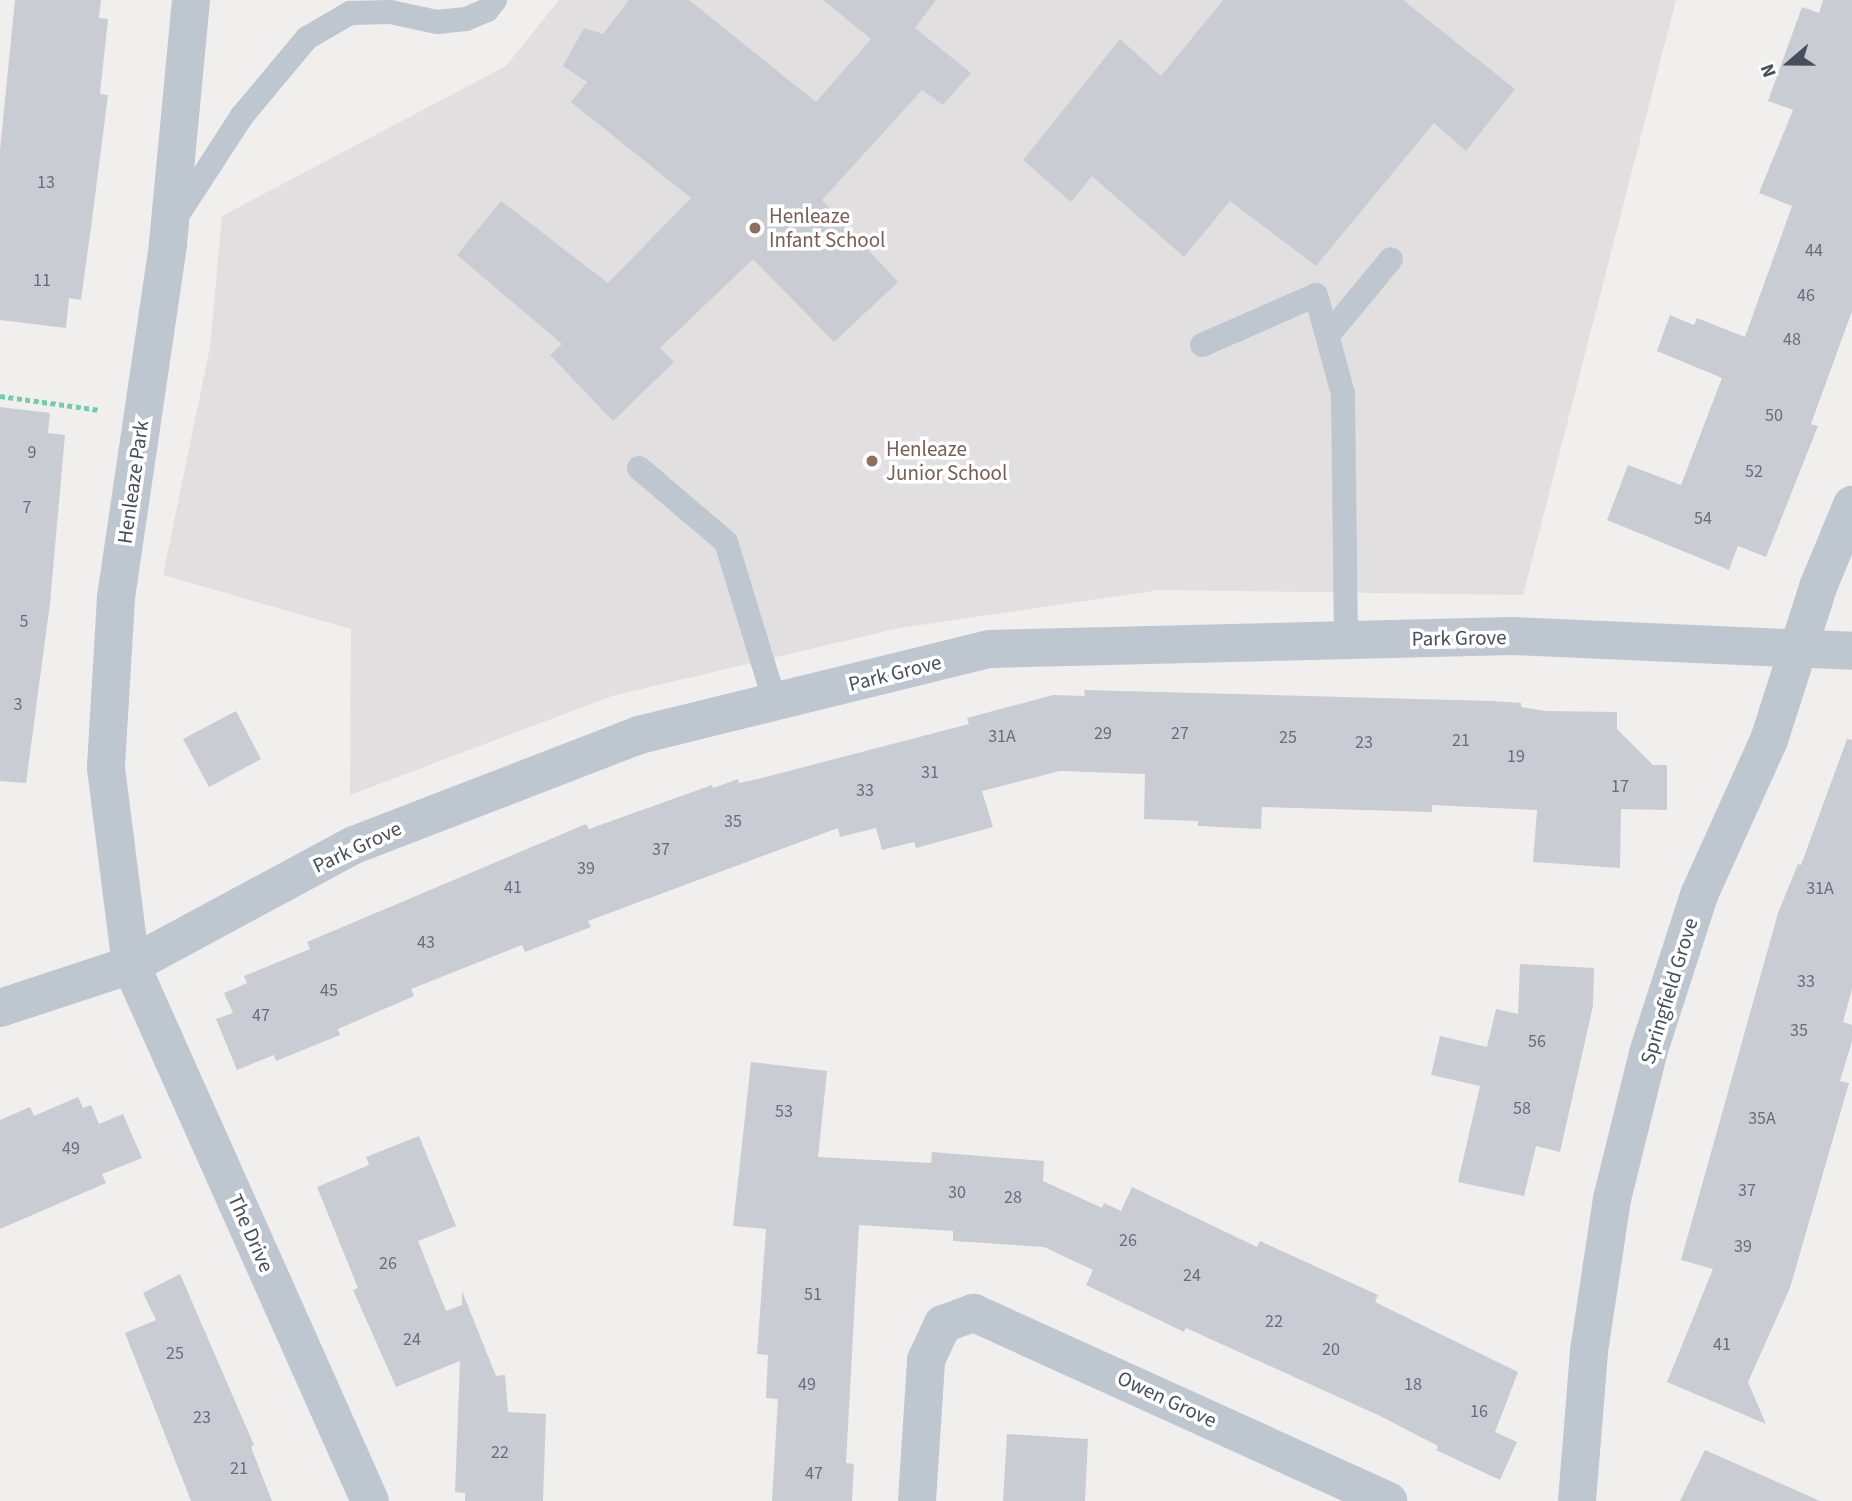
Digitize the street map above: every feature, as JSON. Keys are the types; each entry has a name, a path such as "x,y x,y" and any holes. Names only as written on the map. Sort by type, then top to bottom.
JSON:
{"street":[{"name":"Henleaze Park","path":"131,965 106,768 117,598 169,228 191,0"},
{"name":"Springfield Grove","path":"1577,1501 1589,1351 1610,1211 1648,1053 1699,895 1769,740 1852,505"},
{"name":"Park Grove","path":"0,1008 131,965 354,845 639,736 990,649 1513,636 1852,651"},
{"name":"The Drive","path":"131,965 370,1501"},
{"name":"Owen Grove","path":"917,1501 926,1360 943,1324 974,1313 1000,1321 1388,1501"}],"lane":[{"path":"169,228 242,117 307,38 350,13 390,12 437,22 466,19 487,10 495,0"},
{"path":"1329,334 1391,259"},
{"path":"1202,345 1316,295 1329,334 1343,394 1346,640"},
{"path":"639,468 726,542 775,702"}],"path":[{"path":"0,396 142,416"}],"shaded area":[{"name":"Henleaze Junior School","path":"559,0 1676,0 1523,595 1160,590 899,628 612,696 350,795 351,629 163,575 210,347 222,216 506,66"}],"building":[{"path":"15,0 101,0 99,18 108,19 100,94 108,95 92,220 81,300 69,298 66,328 0,320 0,150"},
{"name":"Henleaze Infant School","path":"629,0 689,0 816,102 871,39 823,0 936,0 915,28 971,73 943,105 922,90 822,200 898,282 834,342 753,259 660,348 674,362 613,421 550,355 562,344 457,255 501,201 608,283 691,198 571,102 587,82 563,66 584,28 603,34"},
{"path":"1223,0 1403,0 1515,89 1466,151 1434,123 1316,266 1230,201 1184,257 1092,176 1071,202 1023,160 1120,39 1161,76"},
{"path":"1823,0 1852,0 1852,311 1811,424 1818,426 1766,557 1738,546 1729,570 1607,520 1628,465 1681,485 1722,378 1657,351 1670,315 1694,325 1697,318 1745,337 1792,206 1759,193 1793,110 1768,101 1802,7 1819,13"},
{"path":"0,407 50,413 48,433 65,435 50,603 26,783 0,781"},
{"path":"1084,690 1491,701 1521,703 1521,707 1545,711 1617,712 1617,729 1653,765 1667,765 1667,810 1621,809 1620,868 1533,862 1537,810 1432,805 1432,812 1262,807 1261,829 1198,826 1198,821 1144,819 1145,774 1060,771 982,791 993,827 916,848 914,842 882,850 876,828 840,837 838,828 588,921 591,927 525,952 522,945 411,989 414,996 338,1029 340,1035 276,1061 274,1055 237,1070 216,1019 233,1013 224,993 247,983 244,976 310,949 307,942 586,824 589,829 712,785 713,788 738,779 739,783 758,779 969,724 967,718 1053,695 1085,696"},
{"path":"236,711 261,759 209,787 183,739"},
{"path":"1847,739 1852,740 1852,989 1843,1022 1852,1025 1852,1041 1840,1081 1849,1083 1790,1288 1748,1382 1766,1424 1667,1382 1713,1269 1681,1260 1778,913 1798,864 1801,865"},
{"path":"1520,964 1594,968 1593,1006 1560,1152 1536,1146 1524,1196 1458,1182 1480,1086 1431,1075 1440,1036 1487,1047 1496,1009 1518,1014"},
{"path":"751,1062 827,1071 818,1157 931,1163 932,1152 1044,1161 1043,1181 1102,1208 1104,1203 1121,1211 1132,1187 1257,1247 1260,1241 1378,1295 1375,1302 1518,1372 1495,1432 1517,1442 1500,1480 1436,1450 1438,1446 1380,1416 1186,1328 1184,1332 1086,1285 1093,1270 1044,1247 953,1241 953,1231 859,1225 846,1463 854,1464 852,1501 772,1501 778,1399 766,1398 768,1355 757,1354 766,1229 733,1226"},
{"path":"78,1097 83,1108 91,1105 99,1124 123,1114 142,1158 102,1174 106,1183 0,1229 0,1120 30,1107 34,1116"},
{"path":"419,1136 456,1226 418,1241 446,1311 462,1305 462,1291 496,1376 505,1375 508,1412 546,1414 543,1501 465,1501 465,1493 455,1492 460,1361 396,1387 353,1290 358,1288 317,1187 369,1165 366,1157"},
{"path":"180,1274 254,1445 251,1447 272,1501 191,1501 125,1333 156,1320 143,1293"},
{"path":"1007,1434 1088,1439 1085,1501 1003,1501"},
{"path":"1705,1450 1820,1501 1680,1501"}],"place":[{"name":"Henleaze Infant School","path":"755,228"},
{"name":"Henleaze Junior School","path":"872,461"}]}
